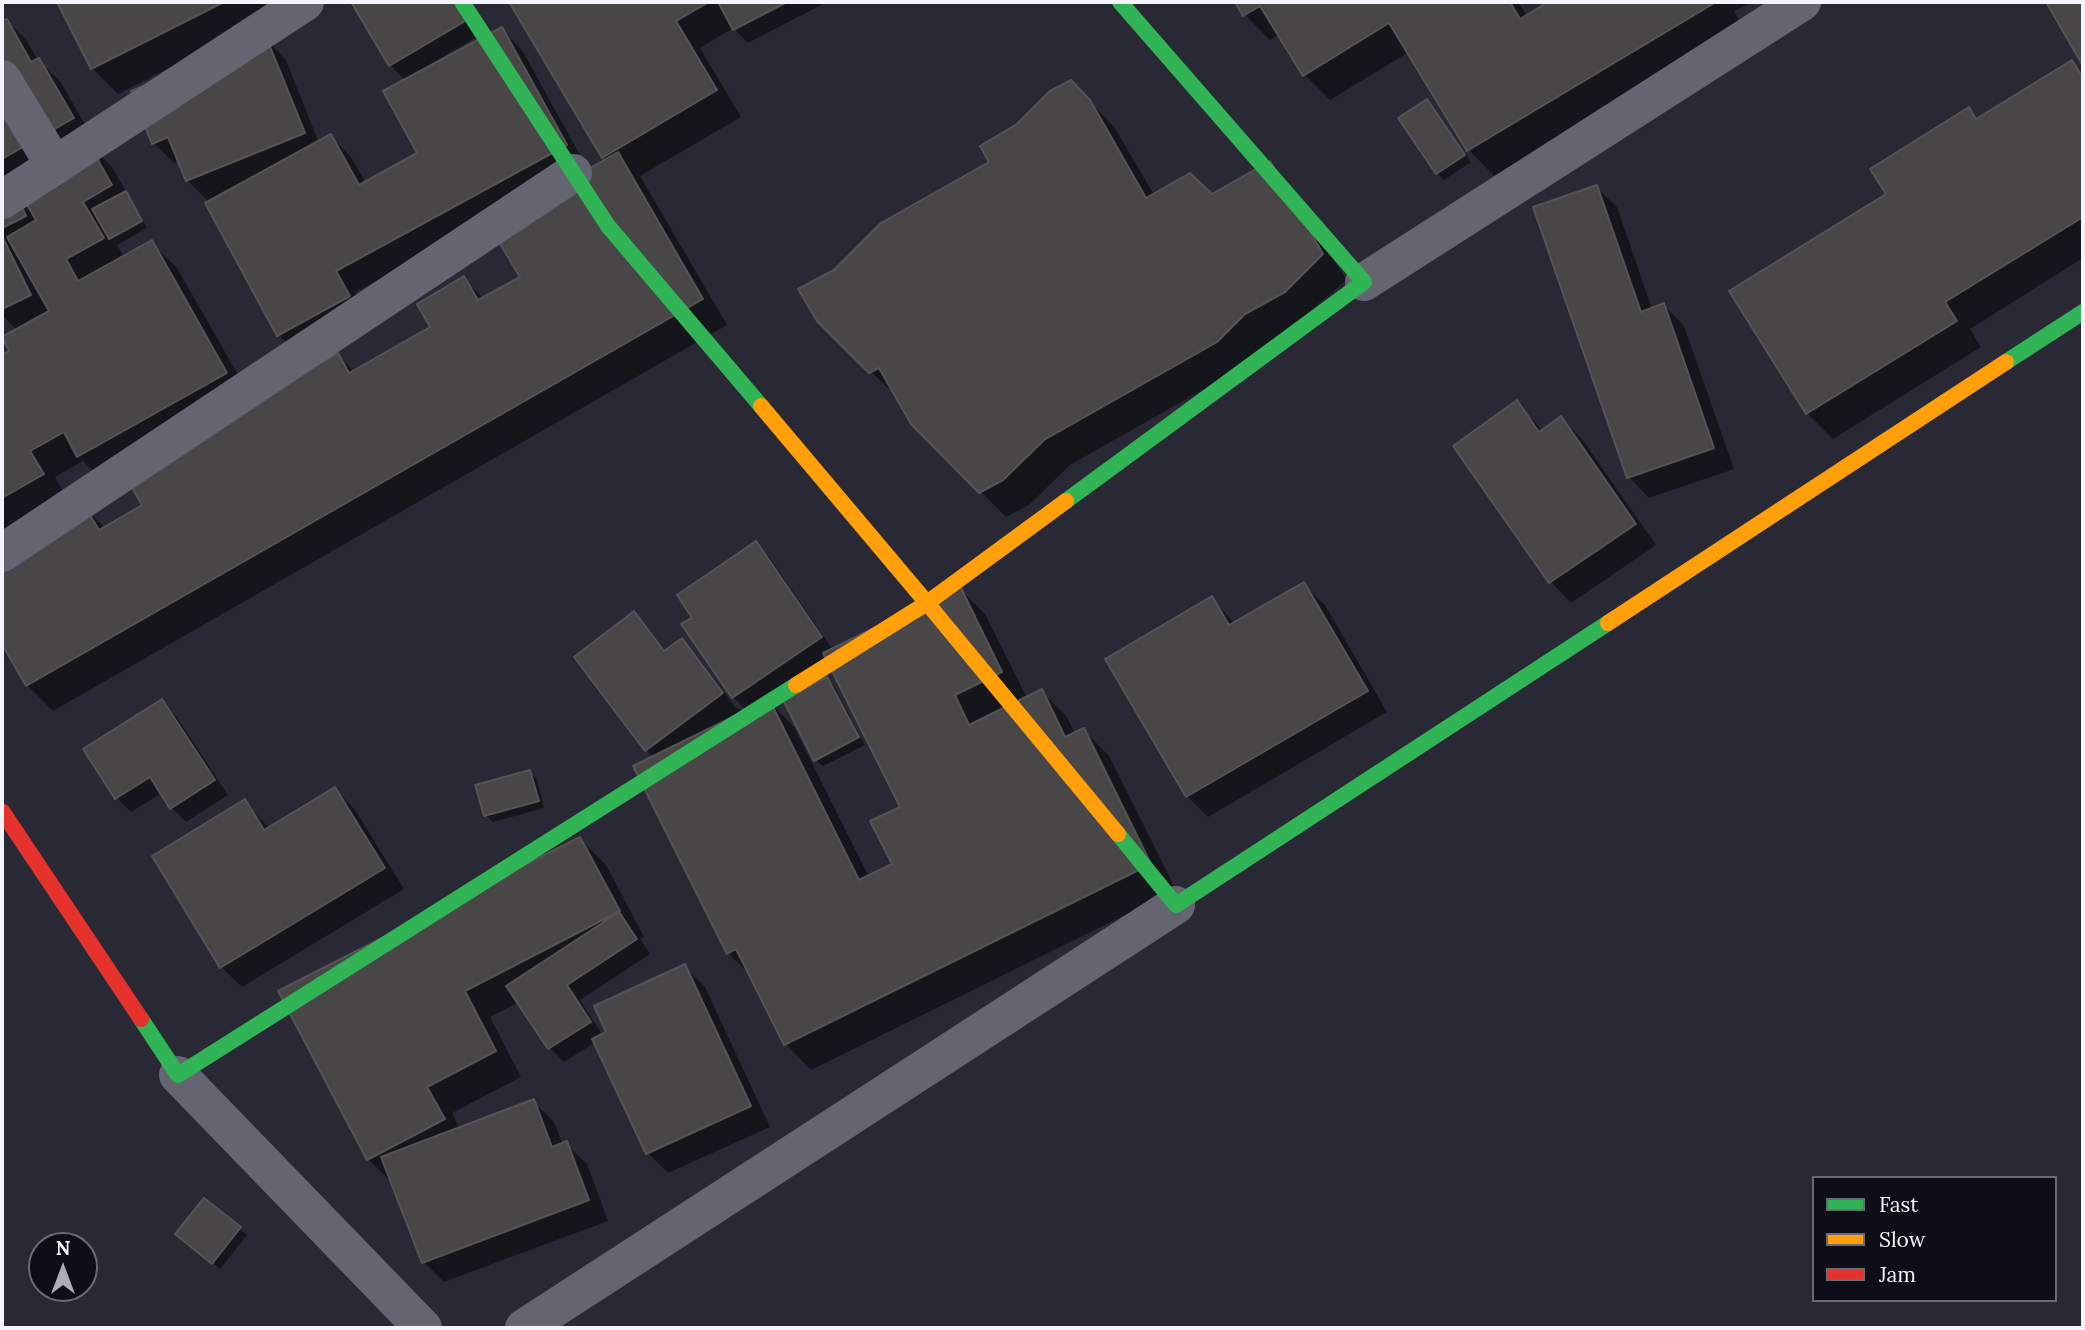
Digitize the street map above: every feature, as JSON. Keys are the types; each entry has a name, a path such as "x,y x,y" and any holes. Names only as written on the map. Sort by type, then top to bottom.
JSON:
{"street":[{"path":"2,200 305,2"},
{"path":"463,2 608,226 927,603 1177,905"},
{"path":"1120,2 1364,282"},
{"path":"178,1075 927,603 1364,282 1802,2"},
{"path":"2,79 55,166"},
{"path":"2,553 573,173"},
{"path":"524,1328 2083,313"},
{"path":"2,811 178,1075 423,1328"}],"building":[{"path":"57,2 224,2 91,69"},
{"path":"351,2 456,2 467,20 389,66"},
{"path":"509,2 709,2 676,21 717,90 602,158"},
{"path":"718,2 787,2 733,30"},
{"path":"1235,2 1510,2 1520,19 1548,2 1716,2 1467,151 1389,23 1303,76 1260,6 1243,16"},
{"path":"2046,2 2083,2 2083,66"},
{"path":"7,19 31,62 39,58 74,118 2,159 2,21"},
{"path":"502,27 567,145 336,271 350,296 277,336 205,203 331,134 359,185 417,153 383,91"},
{"path":"266,37 305,133 186,181 168,137 152,144 131,91"},
{"path":"2072,60 2083,78 2083,217 1945,302 1957,321 1806,414 1729,291 1886,194 1870,169 1969,107 1976,119"},
{"path":"1071,80 1090,100 1146,198 1190,173 1212,194 1270,161 1323,254 1285,292 1245,314 1217,342 1044,440 1003,480 979,493 911,424 879,368 869,373 817,321 798,289 834,270 881,223 989,162 980,146 1017,124 1050,91"},
{"path":"1427,99 1465,155 1436,174 1398,118"},
{"path":"86,139 112,185 83,202 104,238 66,259 78,281 152,240 227,373 77,457 64,432 30,451 44,474 2,498 2,355 9,351 2,337 49,311 7,237 36,220 13,180"},
{"path":"618,152 703,299 26,686 2,644 2,552 84,505 99,530 142,505 125,475 338,353 349,373 430,327 417,304 464,276 478,300 520,277 489,226"},
{"path":"1597,185 1641,312 1664,303 1714,448 1627,478 1533,207"},
{"path":"126,191 142,221 109,239 92,209"},
{"path":"17,196 26,216 2,228 2,203"},
{"path":"2,236 31,295 2,309"},
{"path":"1517,400 1539,432 1561,416 1636,524 1549,583 1453,446"},
{"path":"756,541 822,637 732,698 681,624 692,618 677,595"},
{"path":"1304,582 1368,691 1186,797 1105,659 1212,596 1229,625"},
{"path":"960,586 1002,672 955,695 969,725 1042,689 1065,737 1084,728 1151,864 784,1045 736,949 727,954 633,766 769,699 859,880 892,864 870,821 900,807 823,653"},
{"path":"634,611 664,651 682,638 723,693 645,751 574,657"},
{"path":"827,677 859,737 814,761 783,700"},
{"path":"162,699 215,780 170,809 150,777 115,799 83,749"},
{"path":"530,770 539,801 484,816 475,785"},
{"path":"335,787 385,868 220,968 152,856 245,799 264,830"},
{"path":"580,837 620,911 465,991 496,1051 427,1087 445,1119 367,1160 278,991"},
{"path":"619,912 637,939 567,985 591,1022 548,1049 506,986"},
{"path":"685,964 751,1106 646,1154 592,1039 606,1032 594,1006"},
{"path":"534,1099 552,1147 567,1141 589,1200 422,1263 381,1157"},
{"path":"204,1198 241,1227 212,1264 175,1234"}],"traffic: fast":[{"path":"462,2 608,226 761,406"},
{"path":"1066,501 1364,282 1120,2"},
{"path":"2006,362 2083,312"},
{"path":"1118,834 1176,905 1608,623"},
{"path":"141,1019 178,1075 796,685"}],"traffic: slow":[{"path":"1608,623 2006,362"},
{"path":"761,406 927,603 796,685"},
{"path":"1066,501 927,603 1118,834"}],"traffic: jam":[{"path":"2,811 141,1019"}]}
